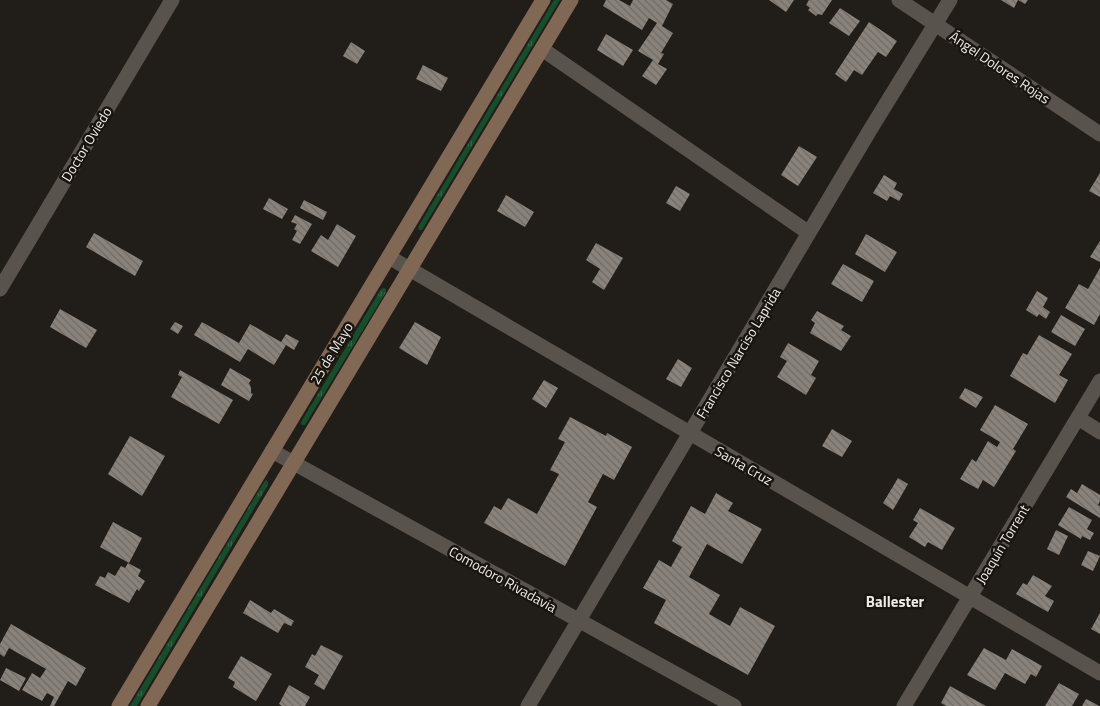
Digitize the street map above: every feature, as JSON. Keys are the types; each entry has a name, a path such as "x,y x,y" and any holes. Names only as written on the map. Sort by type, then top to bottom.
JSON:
{"street":[{"name":"Doctor Oviedo","path":"0,289 172,0"},
{"name":"25 de Mayo","path":"119,706 543,0"},
{"name":"25 de Mayo","path":"148,706 571,0"},
{"name":"Ángel Dolores Rojas","path":"899,0 1100,134"},
{"name":"Francisco Narciso Laprida","path":"528,706 950,0"},
{"path":"542,49 809,233"},
{"name":"Santa Cruz","path":"389,257 1100,673"},
{"name":"Joaquín Torrent","path":"904,706 1100,381"},
{"path":"1078,418 1100,432"},
{"name":"Comodoro Rivadavia","path":"272,451 734,706"}],"green space":[{"path":"554,0 560,0 422,230 419,230 418,227"},
{"path":"384,288 386,292 305,425 302,425 301,422 381,289"},
{"path":"266,480 268,485 137,706 130,706 264,482"}],"building":[{"path":"606,0 619,0 630,6 633,0 666,0 673,4 662,26 673,33 661,53 664,54 658,64 667,69 656,85 642,76 653,60 638,51 657,23 649,18 642,30 603,6"},
{"path":"769,0 794,0 786,12"},
{"path":"809,0 832,0 822,15 818,14 816,16 808,10 810,8 806,5"},
{"path":"1001,0 1018,0 1014,8"},
{"path":"1018,0 1028,0 1025,4"},
{"path":"840,8 860,21 849,36 829,23"},
{"path":"869,22 897,41 886,57 878,52 862,75 854,70 846,82 835,74"},
{"path":"606,34 633,50 623,66 597,50"},
{"path":"351,42 365,51 357,64 343,56"},
{"path":"423,65 448,78 441,91 416,79"},
{"path":"799,146 817,157 798,186 781,175"},
{"path":"1100,173 1100,197 1089,191"},
{"path":"884,175 897,183 894,189 903,194 899,201 890,196 887,201 873,193"},
{"path":"676,186 690,194 680,211 666,203"},
{"path":"506,195 534,212 525,227 497,211"},
{"path":"269,198 288,209 282,219 263,209"},
{"path":"304,200 327,212 323,220 300,208"},
{"path":"295,215 312,224 300,244 292,240 297,231 294,229 297,224 291,222"},
{"path":"337,224 356,236 338,267 311,251 321,235 328,240"},
{"path":"94,233 143,261 135,276 86,247"},
{"path":"866,234 897,252 885,272 855,254"},
{"path":"1100,241 1100,262 1090,257"},
{"path":"596,243 623,258 604,290 592,282 600,269 586,260"},
{"path":"843,264 874,281 862,302 831,284"},
{"path":"1100,268 1100,314 1094,325 1065,308 1079,284 1088,289"},
{"path":"1037,291 1048,298 1043,307 1050,312 1046,319 1039,314 1037,317 1026,310"},
{"path":"60,309 97,330 86,348 50,327"},
{"path":"817,311 844,326 841,330 851,336 841,351 810,333 815,323 811,320"},
{"path":"1061,315 1085,329 1075,346 1051,332"},
{"path":"175,322 183,326 178,334 170,329"},
{"path":"202,322 239,343 250,324 281,342 286,334 299,341 294,350 286,345 274,365 248,349 240,362 194,335"},
{"path":"415,322 441,337 427,365 399,348"},
{"path":"1039,335 1072,354 1059,375 1068,380 1055,403 1010,376 1023,353 1027,355"},
{"path":"788,343 819,361 811,375 816,378 806,395 777,377 787,361 780,357"},
{"path":"678,359 692,368 681,387 666,379"},
{"path":"230,368 251,380 249,383 251,393 253,394 249,401 221,385"},
{"path":"180,370 233,400 219,424 171,397 182,377 178,375"},
{"path":"544,380 558,388 546,408 532,399"},
{"path":"965,388 983,397 976,408 959,398"},
{"path":"995,405 1028,424 1013,449 1016,451 994,487 983,480 978,489 960,479 972,459 976,462 988,441 997,447 1000,442 980,430"},
{"path":"570,417 606,436 607,433 632,447 614,480 603,474 588,502 597,507 565,566 484,523 494,506 501,510 508,498 537,514 559,474 550,470 565,442 558,439"},
{"path":"832,429 852,441 842,457 822,446"},
{"path":"130,436 165,456 142,496 108,474"},
{"path":"898,478 908,484 893,510 883,503"},
{"path":"1082,484 1100,495 1098,505 1100,506 1100,518 1066,497 1071,489 1077,493"},
{"path":"716,493 733,503 728,511 762,529 742,564 707,544 689,577 720,595 709,614 730,626 740,607 775,626 748,675 654,623 666,600 643,588 659,560 671,567 682,547 672,541 691,506 705,514"},
{"path":"1069,507 1092,520 1087,529 1094,533 1090,540 1082,536 1081,539 1058,525"},
{"path":"920,508 955,528 942,550 928,542 925,547 909,537 918,523 913,520"},
{"path":"113,522 142,538 129,563 100,547"},
{"path":"1056,530 1068,536 1059,555 1047,549"},
{"path":"1088,551 1100,556 1093,571 1081,565"},
{"path":"128,563 141,570 138,576 145,581 139,591 137,589 129,603 95,585 100,576 105,578 108,572 115,576 121,566 125,568"},
{"path":"1033,575 1052,586 1045,596 1054,601 1048,612 1016,594 1023,583 1027,585"},
{"path":"250,600 271,613 274,609 294,621 291,626 284,623 278,633 243,613"},
{"path":"1100,613 1100,634 1091,629"},
{"path":"11,624 86,668 76,686 68,681 54,706 50,706 54,697 47,693 42,701 22,690 32,673 40,678 46,669 9,648 4,657 0,654 0,644"},
{"path":"321,645 343,656 324,690 314,684 319,675 305,667 312,654 315,656"},
{"path":"984,648 1006,660 1012,649 1042,666 1036,677 1031,674 1025,684 1005,673 995,690 967,675"},
{"path":"241,656 272,674 256,701 233,687 235,682 228,678"},
{"path":"6,668 26,678 19,691 0,680"},
{"path":"1059,683 1079,694 1072,706 1045,706"},
{"path":"289,685 310,697 305,706 282,706 279,704"},
{"path":"950,686 986,706 946,706 941,703"},
{"path":"1086,699 1094,703 1099,706 1082,706"}],"district":[{"name":"Ballester","path":"895,601"}]}
